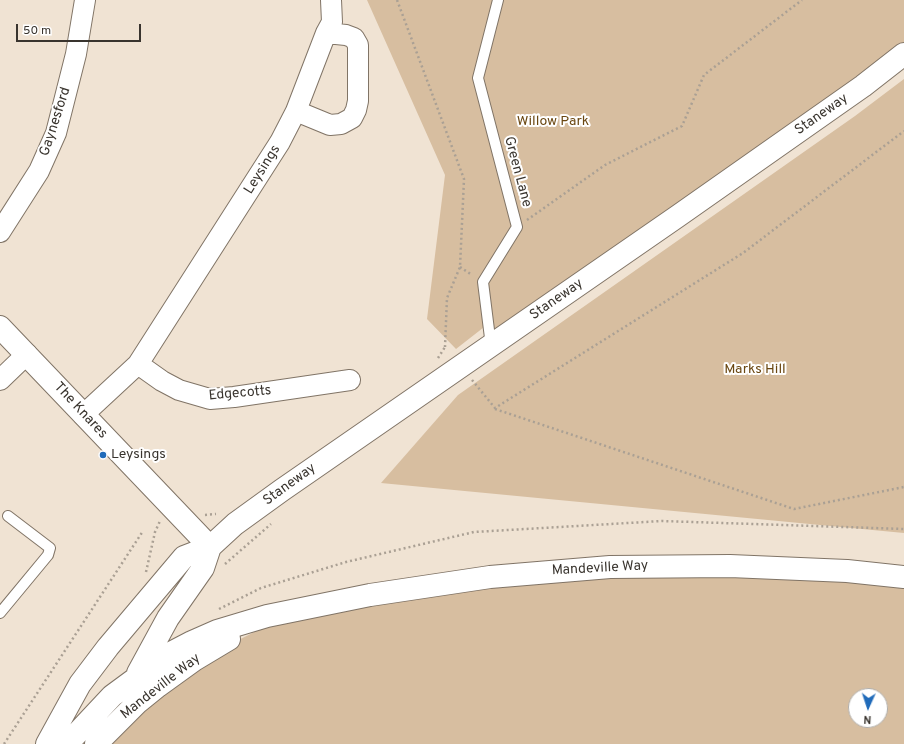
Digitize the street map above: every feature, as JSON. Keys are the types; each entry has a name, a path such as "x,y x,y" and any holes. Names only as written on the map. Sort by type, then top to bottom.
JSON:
{"main road":[{"name":"Staneway","path":"47,744 80,684 116,636 184,557 210,547 235,524 282,490 461,367 850,95 904,54"},
{"name":"The Knares","path":"0,327 27,354 83,416 210,547"},
{"name":"Staneway","path":"99,740 111,724 168,618 203,568 210,547"},
{"name":"Mandeville Way","path":"67,744 96,711 136,678 169,654 217,631 267,616 370,595 490,577 610,566 746,567 847,571 904,577"},
{"name":"Mandeville Way","path":"99,740 137,704 194,660 244,632 298,610"}],"street":[{"name":"Gaynesford","path":"0,232 39,171 56,133 76,54 85,0"},
{"name":"Leysings","path":"83,416 138,364 225,231 280,142 296,111 326,33 332,22 331,0"},
{"path":"296,111 330,125 341,124 352,118 356,110 358,101 358,45 354,38 346,35 326,33"},
{"path":"0,380 27,354"},
{"name":"Edgecotts","path":"138,364 162,381 179,390 210,398 234,397 350,380"}],"lane":[{"name":"Green Lane","path":"491,346 483,282 517,227 478,78 498,0"},
{"path":"0,613 48,555 50,548 8,516"}],"path":[{"path":"397,0 464,179 460,267 447,298 445,348"},
{"path":"517,227 605,165 682,126 704,75 802,0"},
{"path":"495,408 743,253 904,131"},
{"path":"461,367 495,408 794,509 904,487"},
{"path":"221,568 276,519"},
{"path":"215,612 268,586 346,562 474,532 662,521 904,529"},
{"path":"4,744 143,532"}],"green space":[{"name":"Willow Park","path":"367,0 904,0 904,54 491,346 488,324 456,349 427,319 445,175"},
{"name":"Marks Hill","path":"904,79 904,533 381,483 458,395 855,116"},
{"path":"490,577 904,577 904,744 96,744 179,670 298,610"}],"place":[{"name":"Leysings","path":"103,455"}]}
